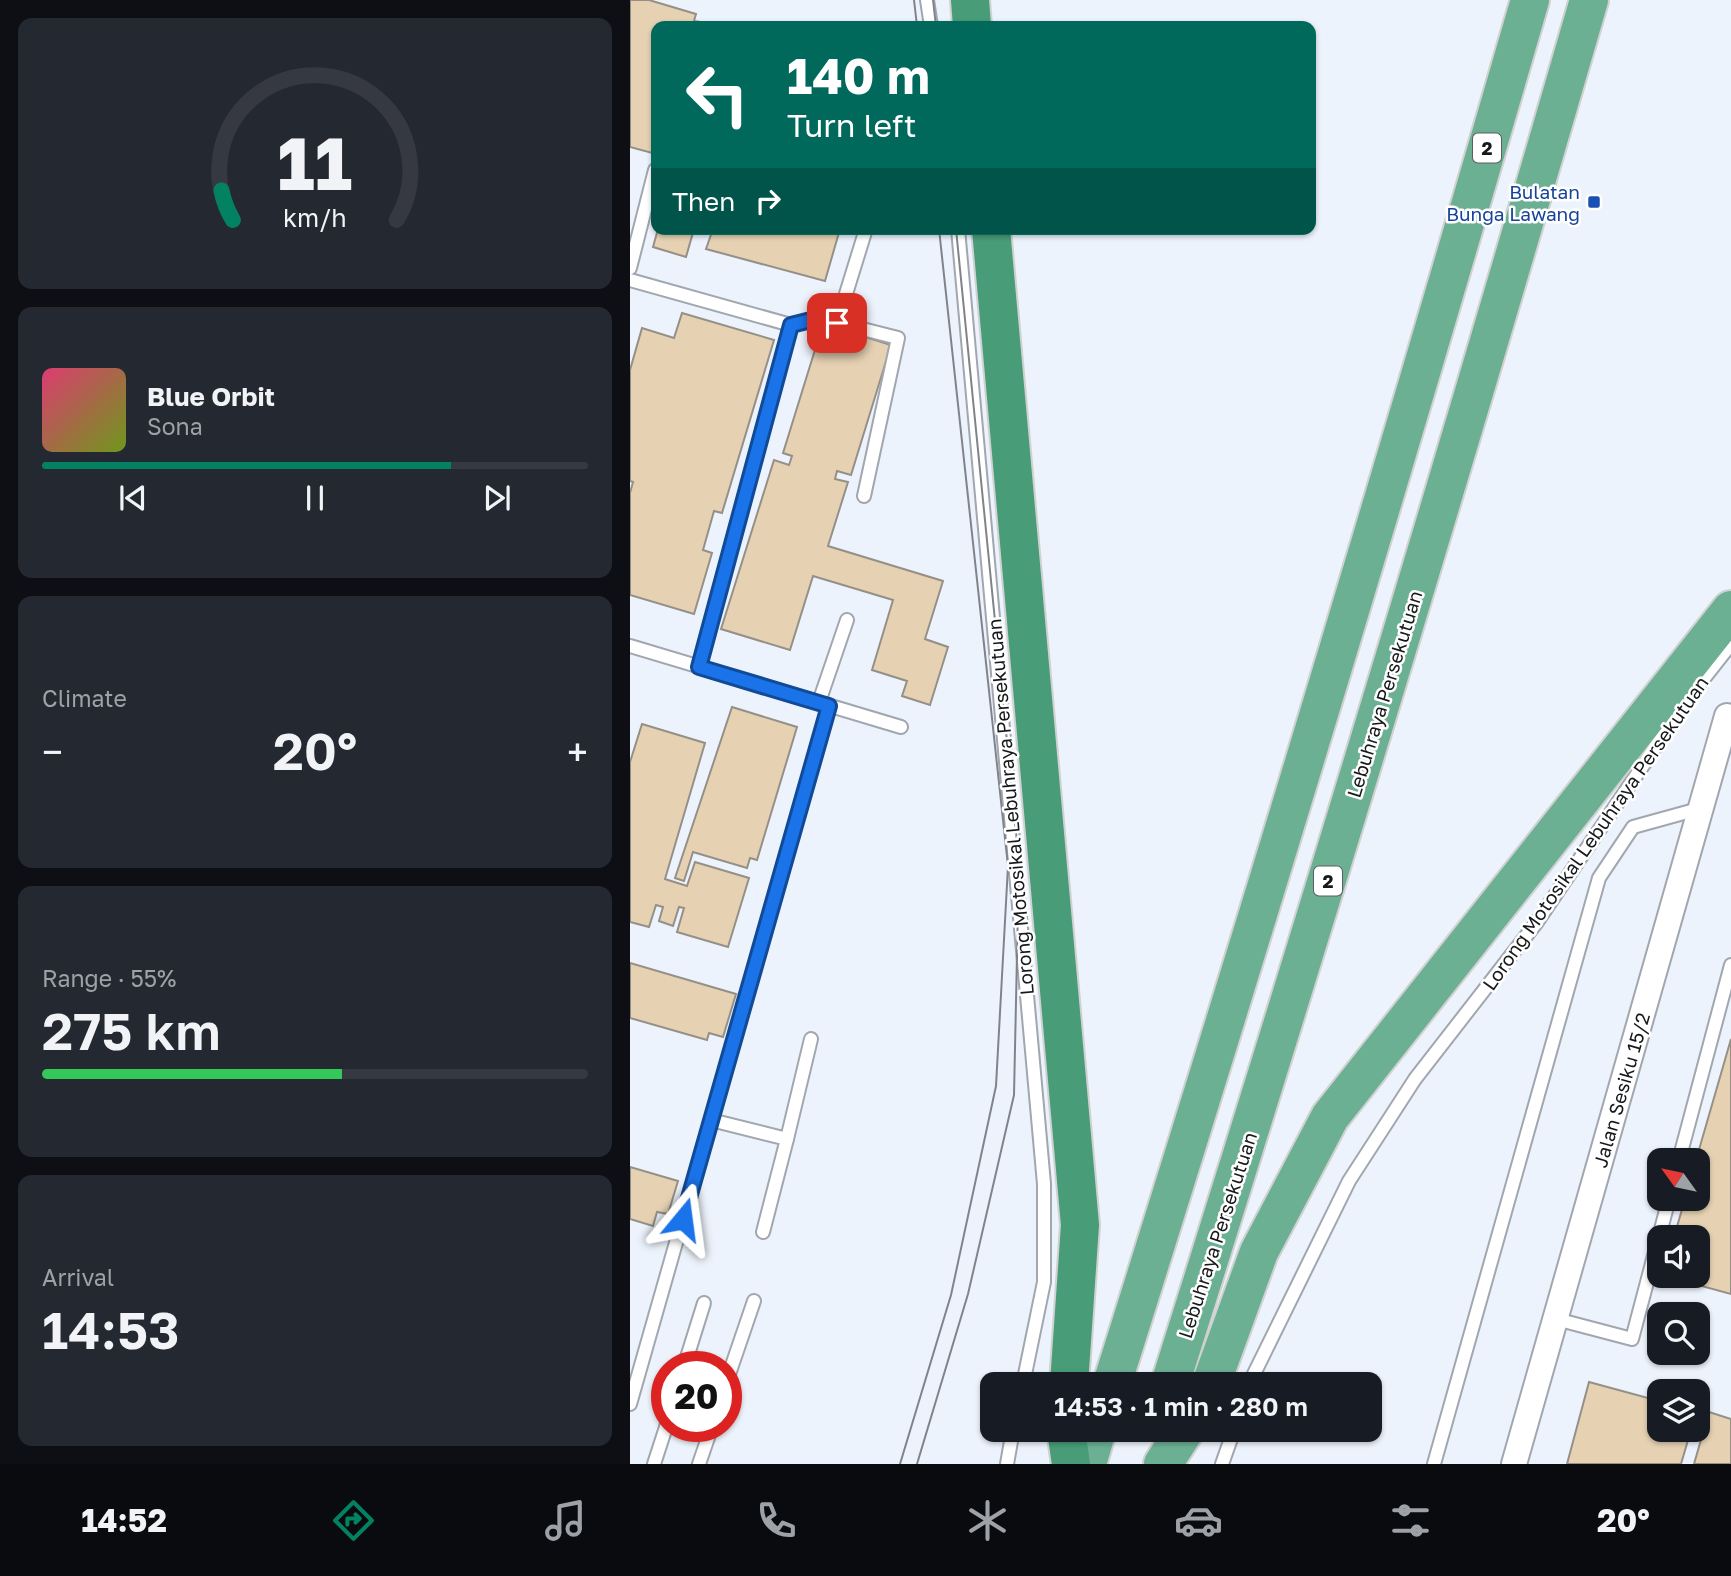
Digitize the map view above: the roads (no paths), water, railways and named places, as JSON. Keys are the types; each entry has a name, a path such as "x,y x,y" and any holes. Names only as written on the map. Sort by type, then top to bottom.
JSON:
{"highway":[{"path":"970,0 972,21"},
{"name":"2","path":"1116,1372 1251,944 1366,566 1530,0"},
{"name":"Lebuhraya Persekutuan","path":"1174,1372 1303,962 1480,375 1589,0"},
{"path":"992,235 1080,1225 1070,1372"},
{"path":"1215,1372 1259,1252 1330,1117 1731,610"},
{"path":"1068,1442 1071,1464"},
{"path":"1087,1464 1093,1442"},
{"path":"1144,1464 1151,1442"},
{"path":"1163,1464 1177,1442"}],"street":[{"name":"Jalan Sesiku 15/2","path":"1514,1464 1727,716"}],"lane":[{"path":"927,0 930,21"},
{"path":"630,268 651,186"},
{"path":"837,323 864,235"},
{"name":"Lorong Motosikal Lebuhraya Persekutuan","path":"959,235 1044,1184 1044,1282 1025,1372"},
{"path":"630,280 791,325 819,318 898,338 864,496"},
{"path":"699,667 791,325"},
{"path":"630,1404 635,1365 711,1120 847,620"},
{"name":"Lorong Motosikal Lebuhraya Persekutuan","path":"1255,1372 1356,1169 1415,1079 1537,922 1690,696 1731,644"},
{"path":"630,646 901,727"},
{"path":"1434,1464 1599,878 1633,827 1702,808"},
{"path":"1682,1148 1731,965"},
{"path":"763,1233 811,1039"},
{"path":"711,1120 787,1139"},
{"path":"1556,1319 1632,1339 1666,1211"},
{"path":"737,1351 754,1301"},
{"path":"689,1351 704,1303"},
{"path":"654,1464 661,1442"},
{"path":"699,1464 707,1442"},
{"path":"1007,1464 1011,1442"},
{"path":"1222,1464 1230,1442"}],"tram line":[{"path":"914,0 916,21"},
{"path":"933,0 935,21"},
{"path":"900,1464 951,1295 996,1086 1008,866 940,235"},
{"path":"917,1464 968,1294 1014,1095 1019,862 957,235"}],"place":[{"name":"Bulatan Bunga Lawang","path":"1594,202"}]}
